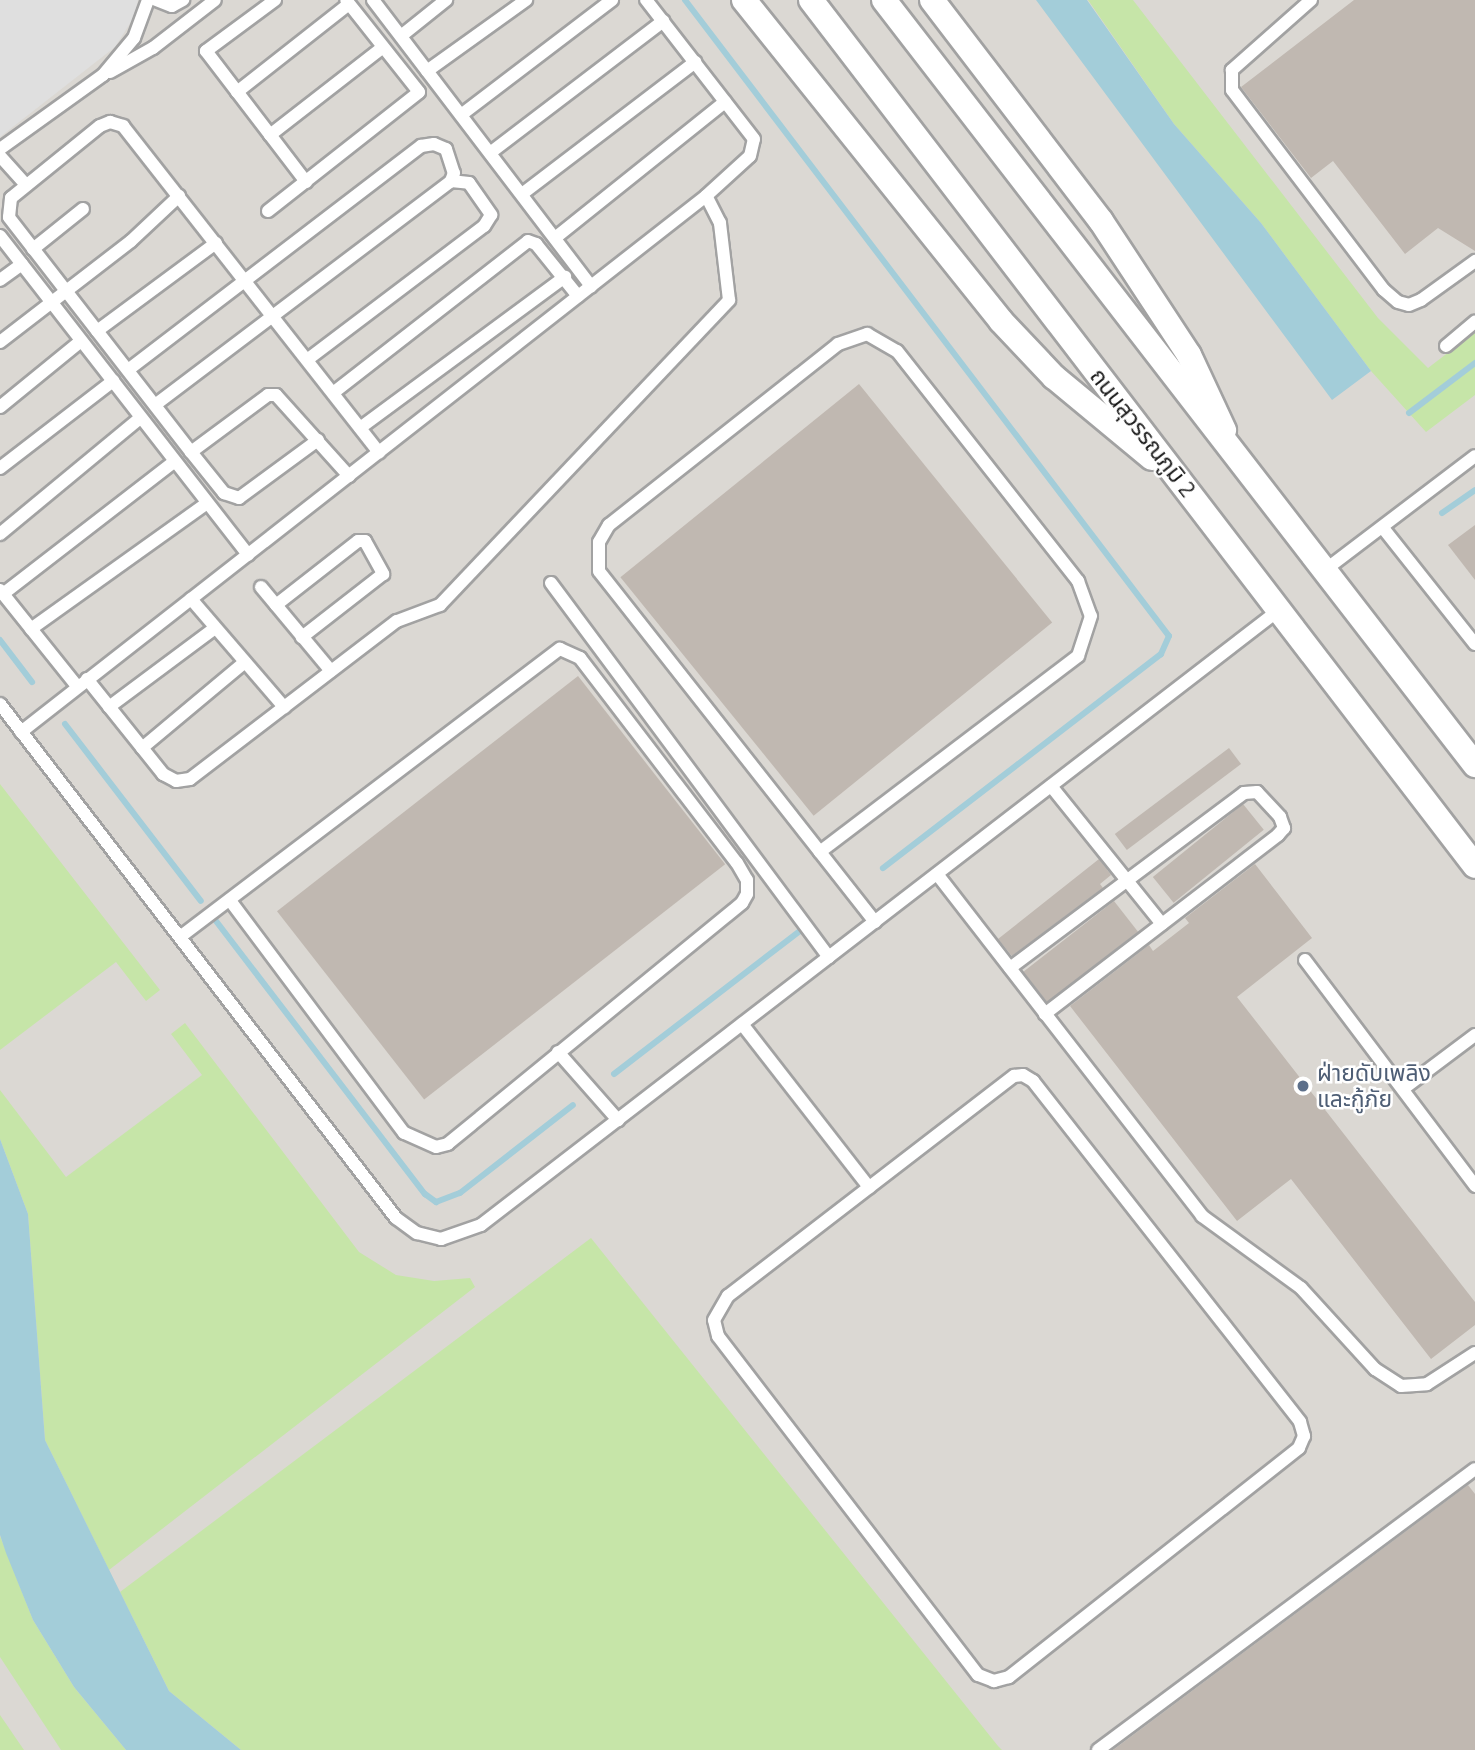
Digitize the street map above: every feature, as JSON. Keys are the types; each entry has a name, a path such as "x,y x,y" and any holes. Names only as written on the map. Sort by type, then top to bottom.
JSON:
{"street":[{"path":"744,0 1001,321 1054,377 1180,480"},
{"name":"ถนนสุวรรณภูมิ 2","path":"811,0 1475,866"},
{"path":"884,0 1236,460 1325,570 1475,765"},
{"path":"932,0 1101,221 1189,355 1236,460"}],"lane":[{"path":"103,75 134,38 148,0"},
{"path":"156,0 172,6 183,0"},
{"path":"0,149 103,75 153,48 215,0"},
{"path":"275,0 206,51 306,182"},
{"path":"373,0 592,286"},
{"path":"401,36 446,0"},
{"path":"427,71 526,0"},
{"path":"461,115 612,0"},
{"path":"22,732 592,286 706,195 750,156 754,139 646,0"},
{"path":"1311,0 1232,70 1232,90 1384,290 1398,302 1409,305 1421,300 1475,261"},
{"path":"237,92 348,2 419,92 268,211"},
{"path":"490,153 663,21"},
{"path":"270,135 383,47"},
{"path":"522,194 695,62"},
{"path":"555,238 725,102"},
{"path":"318,440 239,498 224,493 33,249 8,210 11,198 110,122 134,135 379,452"},
{"path":"128,370 421,146 434,144 446,149 454,173 451,181 155,405"},
{"path":"0,156 26,185"},
{"path":"307,360 484,226 491,215 487,206 469,183 451,181"},
{"path":"175,461 1,592 31,629 82,683 109,707 163,774 176,781 190,779 397,621 440,605 729,300 720,223 706,195"},
{"path":"0,342 180,196"},
{"path":"33,249 83,209"},
{"path":"0,236 139,419 248,555"},
{"path":"333,393 528,242 536,244 578,296"},
{"path":"97,331 216,243"},
{"path":"0,280 22,264"},
{"path":"360,428 565,277"},
{"path":"1446,346 1475,322"},
{"path":"820,852 1078,656 1091,616 1078,582 897,351 867,334 838,344 609,525 599,542 599,571 875,922"},
{"path":"0,407 81,341"},
{"path":"0,468 113,382"},
{"path":"191,452 268,395 285,399 349,476"},
{"path":"0,534 139,419"},
{"path":"1325,570 1475,456"},
{"path":"31,629 207,503"},
{"path":"1383,527 1475,644"},
{"path":"276,605 358,541 365,541 383,574 302,637"},
{"path":"551,583 830,957"},
{"path":"261,587 331,671"},
{"path":"191,599 284,707"},
{"path":"0,704 396,1218 417,1233 441,1238 481,1225 1279,610"},
{"path":"109,707 215,628"},
{"path":"180,937 547,655 560,649 570,651 737,863 747,880 747,894 742,903 448,1144 436,1147 419,1143 404,1133 230,900"},
{"path":"142,748 245,662"},
{"path":"1051,786 1162,924"},
{"path":"1010,968 1252,790 1280,817 1284,828 1278,835 1045,1014"},
{"path":"937,874 1202,1216 1301,1288 1375,1369 1401,1386 1427,1384 1475,1353"},
{"path":"1305,960 1475,1186"},
{"path":"742,1024 869,1187"},
{"path":"1403,1089 1475,1035"},
{"path":"558,1052 618,1120"},
{"path":"1023,1075 1033,1081 1300,1422 1304,1436 1299,1448 1009,1677 994,1681 978,1675 718,1336 714,1320 728,1296 869,1187 1014,1076 1023,1075"},
{"path":"1098,1750 1475,1469"}],"shaded area":[{"path":"0,0 1475,0 1475,1750 0,1750"},
{"path":"0,0 138,0 134,17 115,47 0,137"}],"green space":[{"path":"1088,0 1133,0 1378,318 1428,368 1475,332 1475,395 1426,432 1371,371 1261,223 1174,124"},
{"path":"0,784 160,990 146,1001 116,962 0,1050"},
{"path":"185,1023 359,1252 396,1275 434,1281 470,1278 475,1287 109,1570 45,1440 28,1214 0,1139 0,1090 66,1177 202,1075 171,1034"},
{"path":"591,1238 1002,1750 241,1750 169,1691 120,1592"},
{"path":"0,1536 33,1620 74,1687 126,1750 61,1750 0,1657"},
{"path":"0,1715 24,1750 0,1750"}],"water":[{"path":"1036,0 1087,0 1174,124 1261,223 1371,371 1332,400"},
{"path":"0,1139 28,1214 45,1440 169,1691 241,1750 126,1750 74,1687 33,1620 6,1553 0,1535"}],"building":[{"path":"1354,0 1475,0 1475,251 1438,228 1405,254 1333,161 1311,178 1241,87"},
{"path":"859,384 1052,623 814,816 620,577"},
{"path":"1475,525 1475,580 1448,545"},
{"path":"578,676 725,864 424,1100 277,911"},
{"path":"1229,748 1241,764 1127,850 1115,834"},
{"path":"1243,804 1264,830 1174,903 1153,877"},
{"path":"1099,859 1111,875 1100,884 1103,888 1012,956 998,939"},
{"path":"1255,864 1312,938 1237,997 1475,1302 1475,1325 1431,1359 1291,1179 1237,1221 1070,1006 1149,945 1153,951 1189,923 1185,918"},
{"path":"1114,901 1138,932 1047,1003 1023,972"},
{"path":"1468,1485 1475,1494 1475,1750 1113,1750"}],"waterway":[{"path":"685,0 1169,636 1161,654 883,868"},
{"path":"1409,413 1475,363"},
{"path":"1442,513 1475,490"},
{"path":"0,640 32,682"},
{"path":"65,724 201,901"},
{"path":"216,921 425,1194 436,1202 460,1193 573,1105"},
{"path":"614,1074 801,930"}],"place":[{"name":"ฝ่ายดับเพลิง และกู้ภัย","path":"1303,1086"}]}
